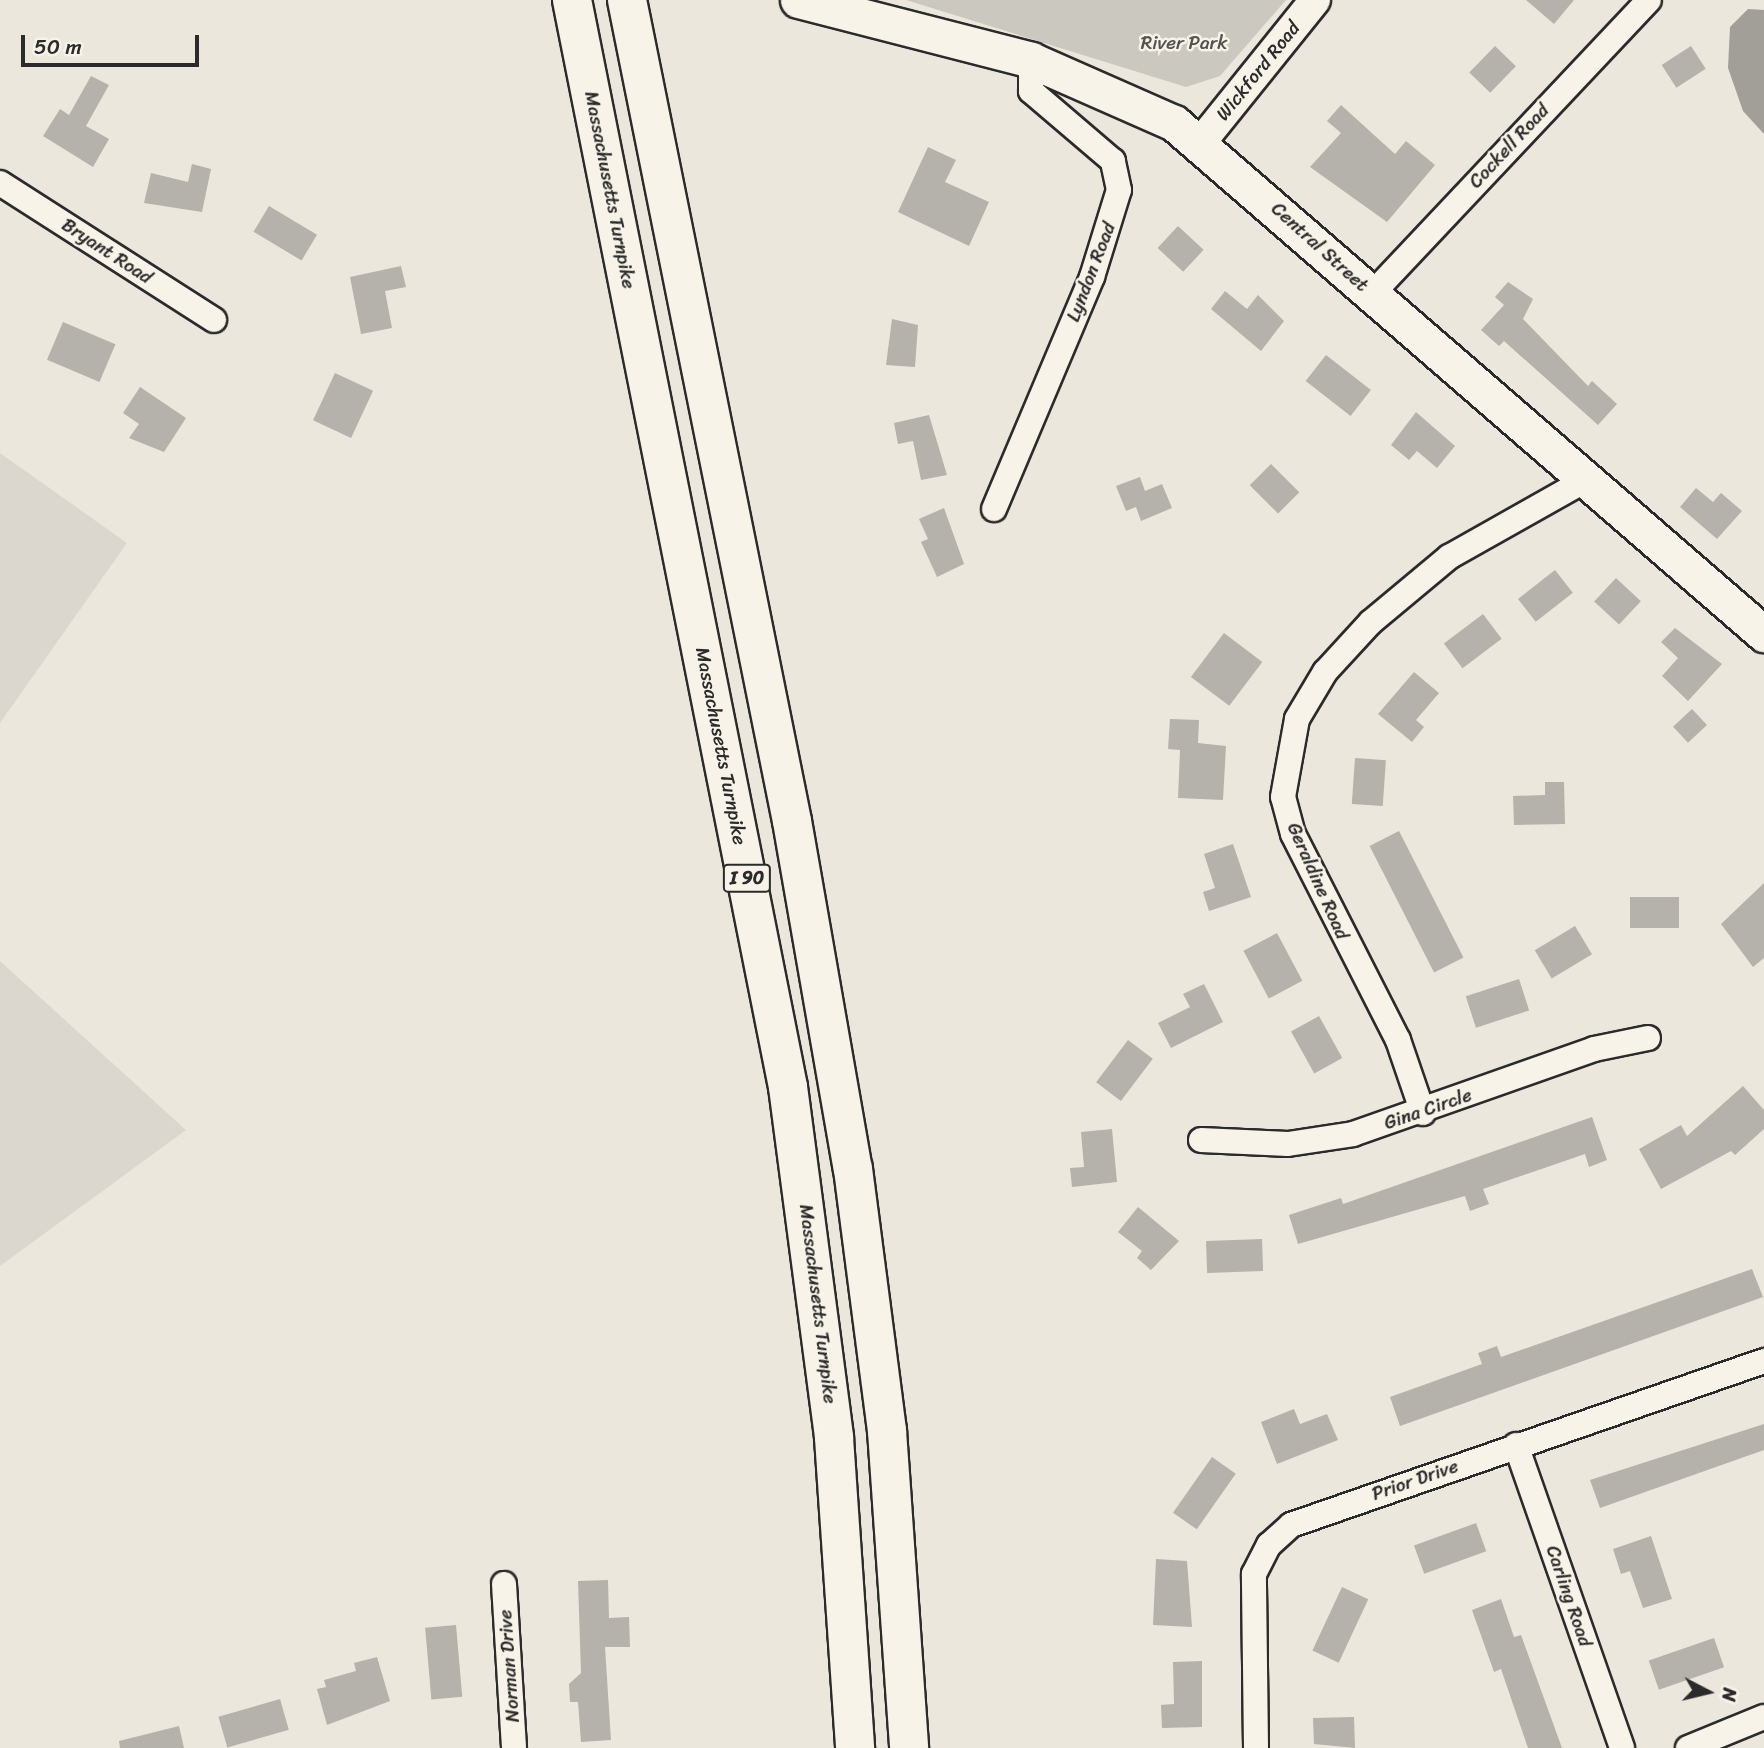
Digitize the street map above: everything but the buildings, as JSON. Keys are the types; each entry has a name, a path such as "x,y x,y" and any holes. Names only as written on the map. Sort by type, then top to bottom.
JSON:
{"highway":[{"name":"Massachusetts Turnpike","path":"574,9 790,1100 834,1438 855,1748"},
{"name":"I 90","path":"629,13 841,1094 887,1431 909,1748"}],"main road":[{"name":"Central Street","path":"798,0 1031,60 1146,107 1200,142 1584,481 1764,634"}],"street":[{"name":"Wickford Road","path":"1200,142 1315,0"},
{"name":"Cockell Road","path":"1371,295 1649,0"},
{"name":"Lyndon Road","path":"994,509 1093,277 1119,190 1107,155 1031,91 1031,60"},
{"name":"Bryant Road","path":"0,183 214,320"},
{"name":"Geraldine Road","path":"1423,1113 1398,1041 1293,834 1283,797 1297,719 1325,672 1381,614 1449,557 1584,481"},
{"name":"Gina Circle","path":"1201,1140 1287,1144 1423,1113 1594,1049 1648,1038"},
{"name":"Prior Drive","path":"1256,1748 1254,1574 1269,1545 1291,1525 1764,1361"},
{"name":"Carling Road","path":"1516,1445 1622,1748"},
{"name":"Norman Drive","path":"504,1584 514,1748"},
{"path":"1688,1748 1764,1717"}],"shaded area":[{"path":"1748,9 1764,10 1764,134 1743,111 1728,68 1730,27"},
{"path":"0,453 127,543 0,723"},
{"path":"0,961 186,1130 0,1266"}],"green space":[{"name":"River Park","path":"906,0 1286,0 1220,76 1186,87"}]}
